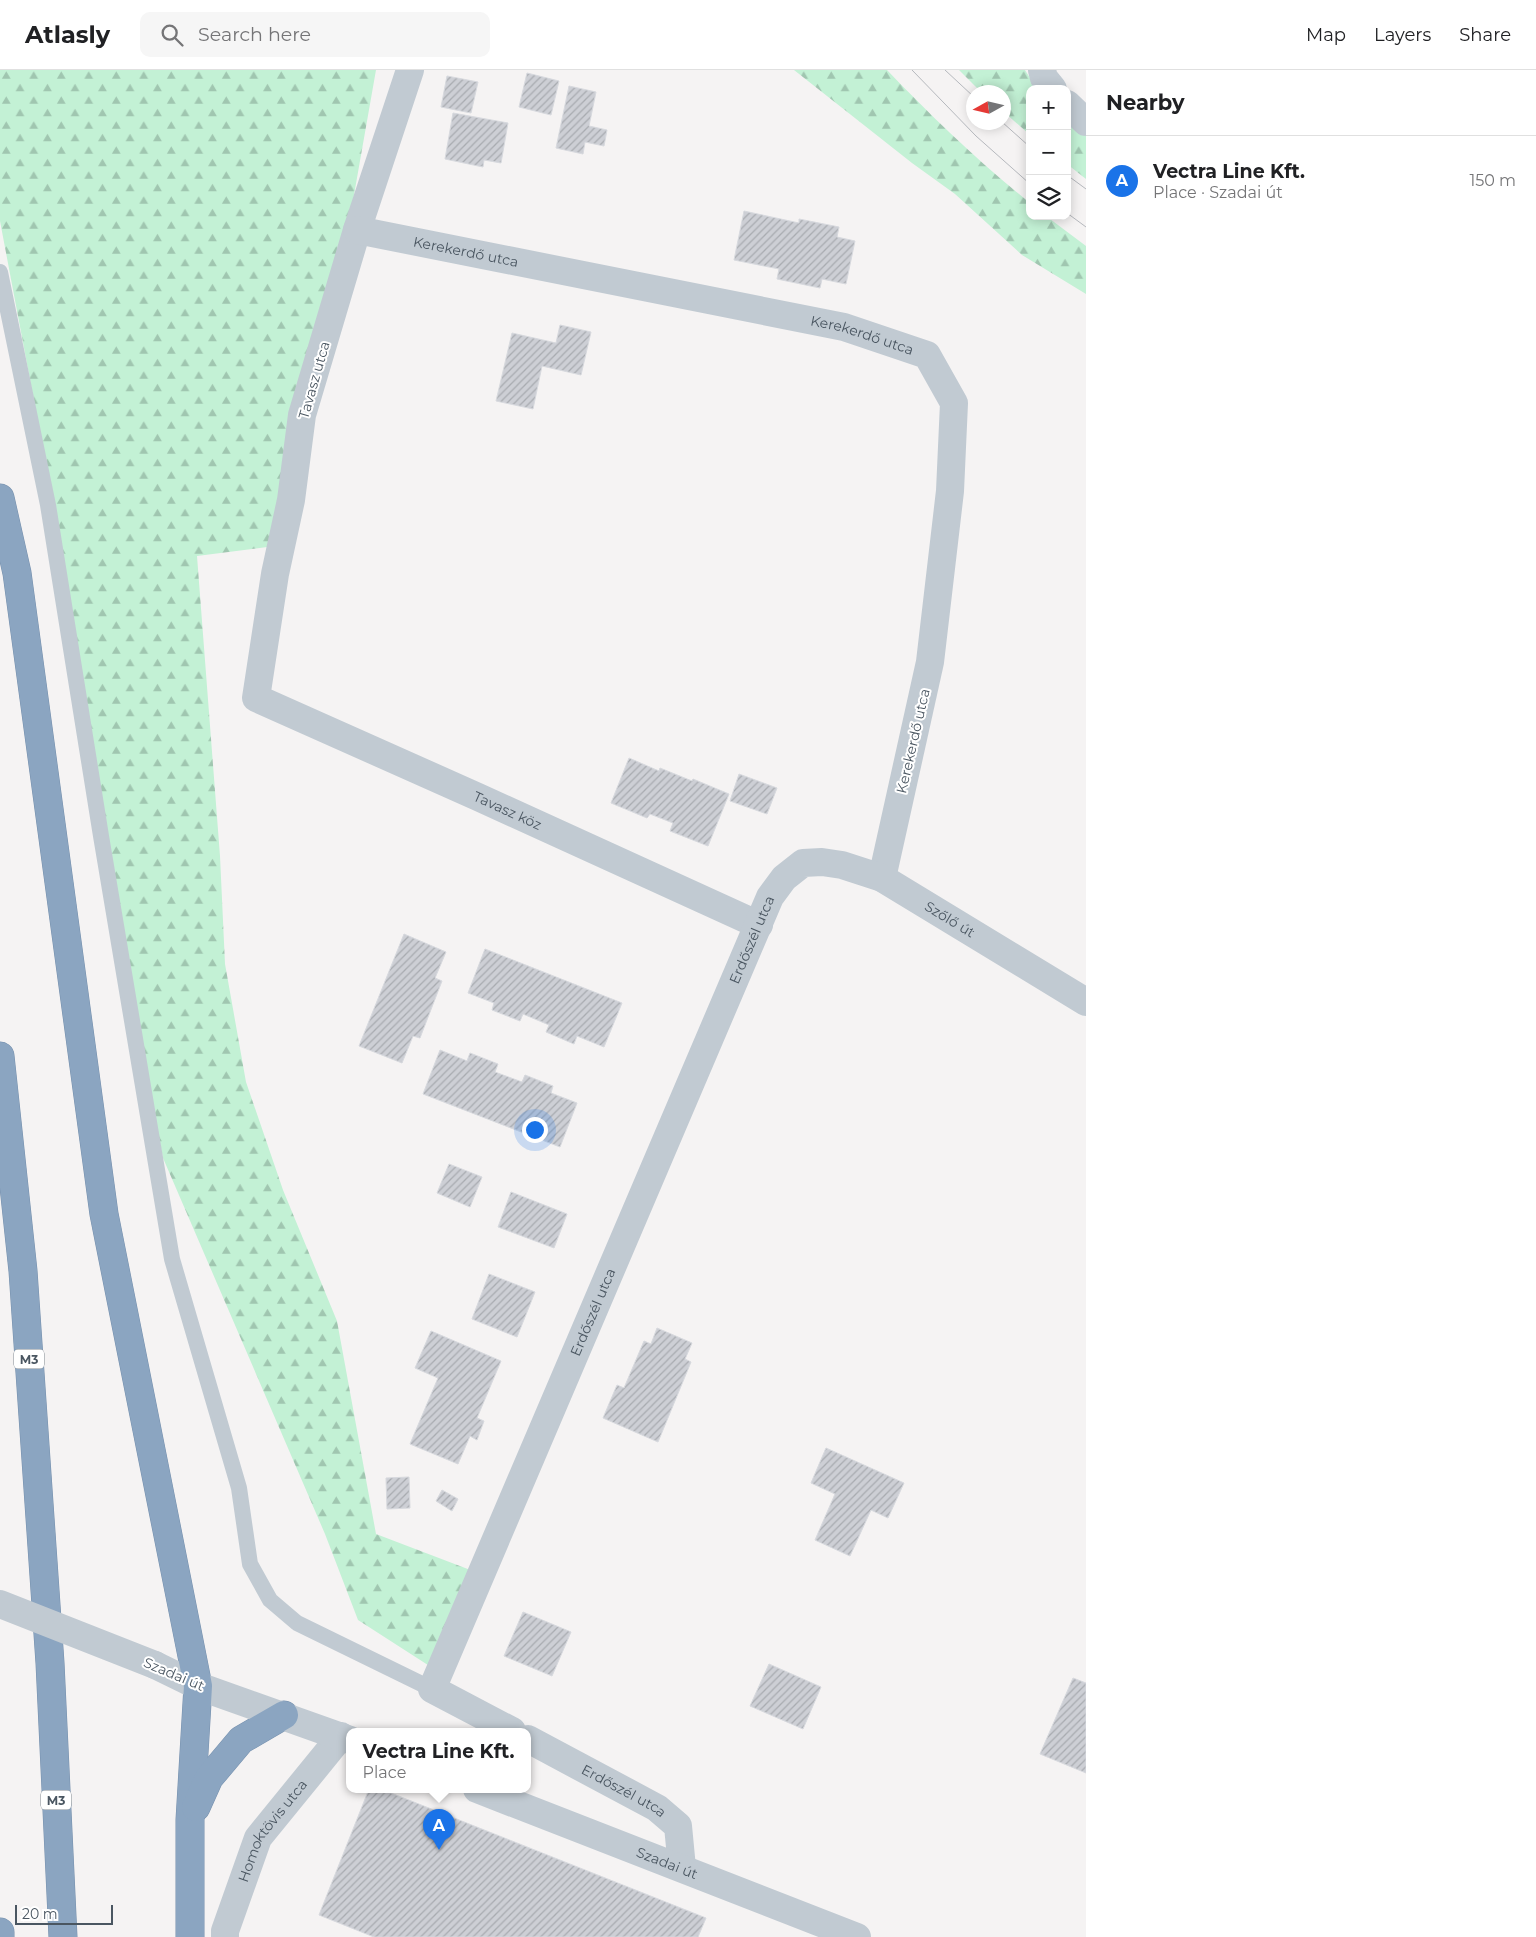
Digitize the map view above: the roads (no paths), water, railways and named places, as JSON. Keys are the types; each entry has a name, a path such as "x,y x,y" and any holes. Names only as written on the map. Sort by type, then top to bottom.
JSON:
{"highway":[{"path":"0,498 17,573 104,1214 198,1686 190,1820 190,1937"},
{"name":"M3","path":"0,1056 23,1271 50,1663 63,1937"},
{"path":"190,1820 209,1778 241,1740 284,1715"},
{"path":"0,1932 0,1937"}],"street":[{"name":"Tavasz utca","path":"256,698 275,574 291,500 302,415 357,230 410,70"},
{"path":"1042,70 1044,78 1050,85"},
{"path":"1071,108 1086,122"},
{"name":"Kerekerdő utca","path":"357,230 844,327 927,355 954,403 950,491 930,662 882,878"},
{"name":"Tavasz köz","path":"256,698 759,925"},
{"name":"Szőlő út","path":"804,864 822,862 882,878 1086,1002"},
{"name":"Erdőszél utca","path":"432,1688 770,897 784,878 804,864"},
{"name":"Szadai út","path":"0,1604 155,1665 198,1686 345,1738"},
{"path":"432,1688 506,1728"},
{"name":"Homoktövis utca","path":"225,1937 225,1931 258,1838 345,1738"},
{"name":"Erdőszél utca","path":"531,1741 657,1808 678,1826 682,1868"},
{"name":"Szadai út","path":"487,1793 857,1937"}],"lane":[{"path":"0,272 48,505 99,826 172,1259 231,1460 238,1488 250,1564 270,1600 297,1623 432,1688"}],"tram line":[{"path":"912,70 976,136 1026,180"},
{"path":"945,70 966,90"},
{"path":"1011,130 1026,143"},
{"path":"1071,178 1086,189"},
{"path":"1071,216 1086,227"}],"place":[{"name":"Vectra Line Kft.","path":"439,1850"}]}
